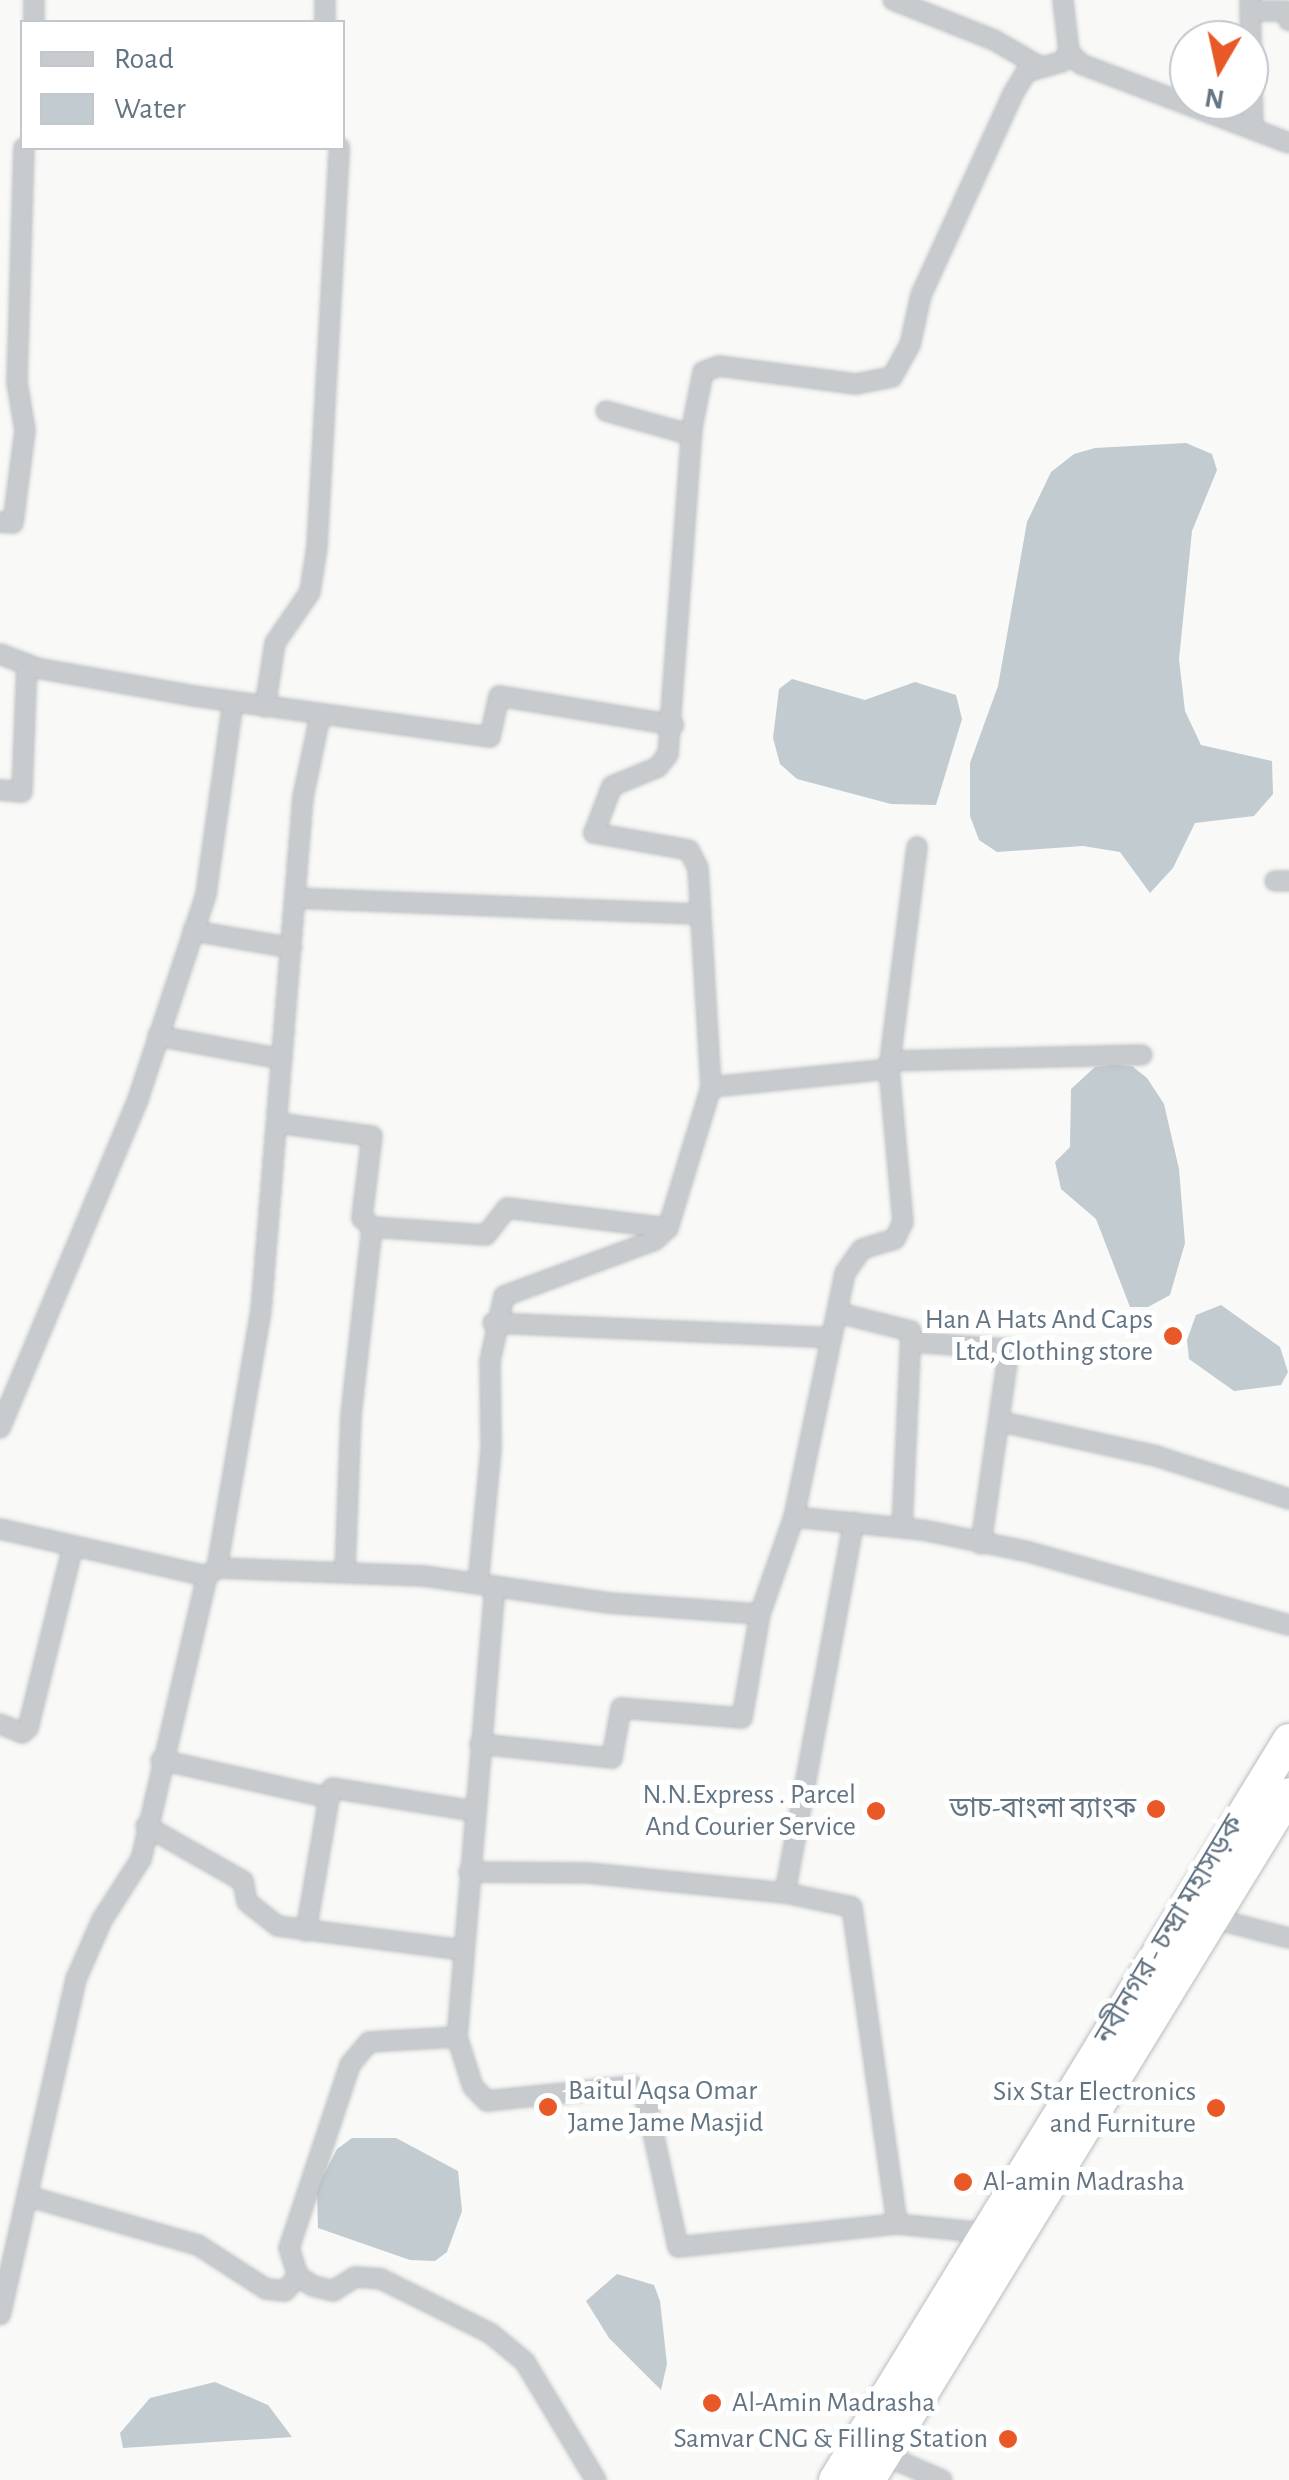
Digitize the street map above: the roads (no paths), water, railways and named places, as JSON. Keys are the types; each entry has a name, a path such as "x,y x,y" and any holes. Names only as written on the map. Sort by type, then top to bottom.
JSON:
{"highway":[{"name":"নবীনগর - চন্দ্রা মহাসড়ক","path":"835,2480 1289,1740"},
{"name":"নবীনগর - চন্দ্রা মহাসড়ক","path":"876,2468 1289,1794"}],"street":[{"path":"893,0 994,40 1039,66"},
{"path":"986,2233 897,2224 678,2247 646,2100 633,2086 487,2102 473,2087 456,2037 480,1744 493,1323 504,1296 655,1240 668,1228 711,1087 698,868 689,850 594,832 612,786 658,767 674,726 692,435 703,372 719,366 856,384 892,377 910,345 921,295 986,146 1026,72 1062,62 1070,52 1063,0"},
{"path":"1253,129 1250,6 1286,11 1289,21"},
{"path":"1070,52 1098,72 1289,143"},
{"path":"0,522 13,523 25,430 18,382 24,150"},
{"path":"265,707 275,642 310,592 317,546 339,150"},
{"path":"606,411 692,435"},
{"path":"0,654 27,664 232,702 490,737 499,696 674,726"},
{"path":"0,790 22,792 27,664"},
{"path":"0,1428 158,1036 206,894 232,702"},
{"path":"0,2315 76,1980 102,1920 141,1859 162,1760 212,1572 261,1312 303,797 320,716"},
{"path":"480,1744 612,1758 622,1708 742,1718 760,1614 794,1517 832,1338 854,1258 872,1243 896,1239 903,1222 890,1065 917,847"},
{"path":"294,898 700,914"},
{"path":"193,931 292,948"},
{"path":"158,1036 282,1059"},
{"path":"711,1087 890,1065 1142,1054"},
{"path":"278,1123 372,1136 362,1218 372,1227 486,1235 507,1208 668,1228"},
{"path":"345,1570 350,1415 372,1227"},
{"path":"839,1313 905,1327 911,1342 902,1528"},
{"path":"493,1323 832,1338"},
{"path":"911,1342 1009,1349 1002,1422 981,1544"},
{"path":"1002,1422 1156,1456 1289,1499"},
{"path":"794,1517 902,1528 981,1544 1289,1625"},
{"path":"785,1893 854,1522"},
{"path":"0,1530 212,1572 345,1570 730,1616 760,1614"},
{"path":"0,1724 22,1732 28,1728 73,1546"},
{"path":"162,1760 329,1798"},
{"path":"306,1931 332,1788 474,1811"},
{"path":"146,1826 243,1880 242,1895 256,1914 306,1931 463,1950"},
{"path":"469,1872 588,1873 785,1893 842,1904 858,1918 897,2224"},
{"path":"1212,1918 1289,1938"},
{"path":"456,2037 369,2042 350,2065 289,2248 298,2276 333,2291 355,2277 381,2279 490,2333 525,2362 596,2480"},
{"path":"26,2196 198,2244 266,2290 285,2291 298,2276"},
{"path":"876,2468 942,2480"}],"water":[{"path":"1186,443 1212,454 1217,470 1192,531 1179,659 1185,711 1201,745 1272,761 1273,794 1254,816 1195,823 1173,868 1150,893 1120,852 1083,846 997,852 979,840 970,816 970,763 998,686 1027,522 1051,472 1074,454 1095,448"},
{"path":"792,679 865,700 915,682 956,695 962,719 936,805 891,804 797,779 780,764 773,738 779,689"},
{"path":"1132,1066 1147,1078 1164,1104 1179,1169 1185,1243 1170,1295 1148,1307 1130,1307 1096,1219 1061,1189 1055,1162 1070,1147 1071,1089 1095,1067"},
{"path":"1221,1305 1280,1347 1288,1372 1281,1385 1234,1391 1189,1359 1187,1340 1196,1315"},
{"path":"352,2138 396,2138 458,2171 462,2211 447,2252 435,2261 410,2260 318,2228 317,2188 337,2149"},
{"path":"617,2274 654,2285 660,2301 667,2364 661,2390 609,2338 586,2301"},
{"path":"215,2382 268,2405 292,2437 123,2448 120,2433 150,2398"}],"place":[{"name":"Han A Hats And Caps Ltd, Clothing store","path":"1173,1336"},
{"name":"ডাচ-বাংলা ব্যাংক","path":"1156,1809"},
{"name":"N.N.Express . Parcel And Courier Service","path":"876,1811"},
{"name":"Baitul Aqsa Omar Jame Jame Masjid","path":"548,2107"},
{"name":"Six Star Electronics and Furniture","path":"1216,2108"},
{"name":"Al-amin Madrasha","path":"963,2182"},
{"name":"Al-Amin Madrasha","path":"712,2403"},
{"name":"Samvar CNG & Filling Station","path":"1008,2439"}]}
